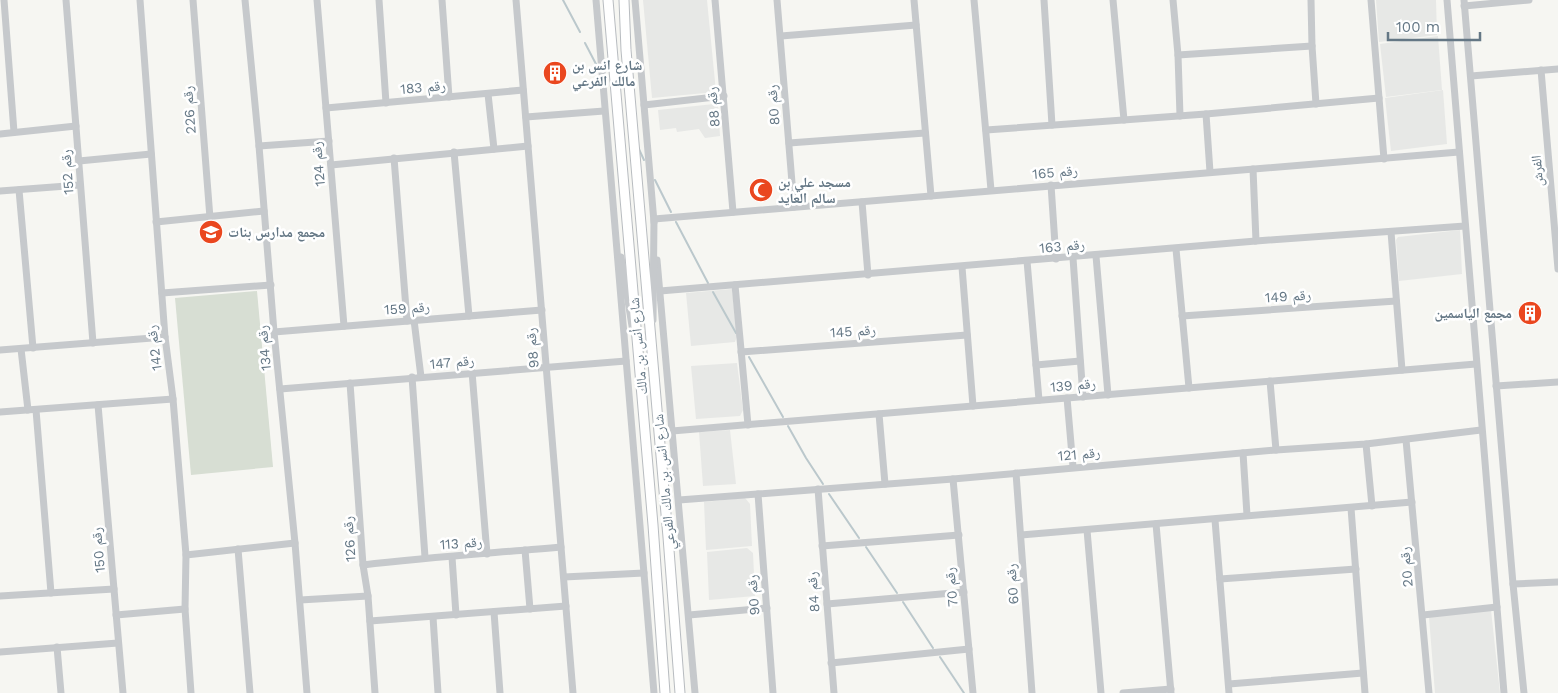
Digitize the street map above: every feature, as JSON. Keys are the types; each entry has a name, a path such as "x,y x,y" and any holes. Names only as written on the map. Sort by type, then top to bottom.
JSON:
{"main road":[{"name":"شارع أنس بن مالك","path":"608,0 653,525 665,693"},
{"name":"شارع أنس بن مالك","path":"624,0 626,50 680,693"}],"street":[{"path":"4,0 14,132"},
{"name":"رقم 152","path":"66,0 93,343"},
{"name":"رقم 142","path":"140,0 165,337 173,398 186,555 185,609 191,693"},
{"name":"رقم 226","path":"193,0 210,218"},
{"name":"رقم 134","path":"245,0 307,693"},
{"name":"رقم 124","path":"317,0 344,326"},
{"path":"379,0 386,103"},
{"path":"442,0 449,97"},
{"name":"رقم 98","path":"516,0 573,693"},
{"name":"شارع انس بن مالك الفرعي","path":"596,0 654,693"},
{"name":"شارع انس بن مالك الفرعي","path":"635,0 695,693"},
{"name":"رقم 88","path":"715,0 733,212"},
{"name":"رقم 80","path":"777,0 794,207"},
{"path":"914,0 931,196"},
{"path":"974,0 991,190"},
{"path":"1044,0 1052,124"},
{"path":"1113,0 1124,120"},
{"path":"1173,0 1178,55 1180,116"},
{"path":"1311,0 1316,104"},
{"path":"1372,0 1384,159"},
{"path":"1447,0 1504,693"},
{"path":"1479,0 1493,3"},
{"path":"1524,693 1512,584 1464,3 1529,0"},
{"path":"780,36 916,25"},
{"path":"1178,55 1312,46"},
{"path":"1471,76 1558,69"},
{"name":"الفرش","path":"1541,70 1558,269"},
{"name":"رقم 183","path":"326,108 523,90"},
{"path":"488,94 494,149"},
{"path":"644,105 724,96"},
{"path":"986,130 1206,114 1379,98"},
{"path":"526,117 604,111"},
{"path":"1206,114 1210,172"},
{"path":"0,134 76,126"},
{"path":"789,144 925,133"},
{"path":"259,146 329,141"},
{"path":"331,165 528,146"},
{"path":"454,152 469,316"},
{"name":"رقم 165","path":"654,219 1459,152"},
{"path":"79,161 151,154"},
{"path":"394,158 410,320 421,377"},
{"path":"1253,169 1256,241"},
{"path":"0,191 80,185"},
{"path":"1051,185 1056,259"},
{"path":"19,190 33,348"},
{"path":"612,200 640,373"},
{"path":"862,202 868,274"},
{"path":"156,222 264,211"},
{"path":"653,363 654,219"},
{"name":"رقم 163","path":"660,292 1256,241 1465,226"},
{"path":"1391,232 1402,370"},
{"path":"1176,249 1189,388"},
{"path":"1096,256 1108,395"},
{"path":"1073,258 1083,397"},
{"path":"1027,262 1039,400"},
{"path":"962,267 973,406"},
{"path":"162,293 272,285"},
{"path":"735,285 748,425"},
{"name":"رقم 149","path":"1182,316 1396,301"},
{"name":"رقم 159","path":"274,332 542,310"},
{"name":"رقم 145","path":"742,352 967,335"},
{"path":"0,350 165,337"},
{"path":"22,349 28,410"},
{"name":"رقم 147","path":"280,388 626,361"},
{"path":"1036,365 1080,361"},
{"name":"رقم 139","path":"672,431 1476,364"},
{"path":"472,372 487,554"},
{"path":"412,377 425,558"},
{"path":"1270,381 1276,450"},
{"path":"1496,386 1558,382"},
{"name":"رقم 126","path":"350,383 363,565 368,596 375,693"},
{"path":"0,412 173,398"},
{"path":"1067,398 1073,467"},
{"name":"رقم 150","path":"98,405 122,693"},
{"path":"36,410 51,593"},
{"path":"879,414 885,484"},
{"name":"رقم 121","path":"678,500 1366,444 1482,430"},
{"name":"رقم 20","path":"1406,440 1429,693"},
{"path":"1366,444 1372,506"},
{"path":"1242,453 1247,515"},
{"name":"رقم 60","path":"1016,473 1032,693"},
{"name":"رقم 70","path":"953,479 973,693"},
{"name":"رقم 84","path":"818,490 834,693"},
{"name":"رقم 90","path":"758,494 773,693"},
{"path":"1020,535 1412,502"},
{"path":"1351,508 1365,693"},
{"path":"1215,520 1229,693"},
{"path":"1123,693 1171,691 1156,524"},
{"path":"1086,530 1101,693"},
{"path":"822,546 959,535"},
{"path":"186,555 295,544"},
{"name":"رقم 113","path":"363,565 561,547"},
{"path":"238,549 250,693"},
{"path":"525,550 530,609"},
{"path":"452,557 456,615"},
{"path":"1220,579 1356,569"},
{"path":"564,577 644,573"},
{"path":"1512,584 1558,582"},
{"path":"0,596 114,589"},
{"path":"827,604 964,592"},
{"path":"300,600 368,596"},
{"path":"370,621 566,606"},
{"path":"1423,616 1497,607"},
{"path":"688,615 767,608"},
{"path":"116,615 185,609"},
{"path":"494,612 500,693"},
{"path":"433,617 438,693"},
{"path":"0,652 118,643"},
{"path":"58,647 60,693"},
{"path":"831,662 969,649"},
{"path":"1229,684 1364,673"}],"shaded area":[{"path":"643,0 707,0 716,92 652,98"},
{"path":"1376,0 1436,0 1437,35 1379,42"},
{"path":"1438,36 1442,90 1386,97 1380,44"},
{"path":"1443,90 1447,144 1391,151 1385,98"},
{"path":"714,104 718,106 720,136 705,138 699,129 677,132 676,128 660,130 658,110"},
{"path":"1460,230 1462,274 1399,281 1396,240 1398,237"},
{"path":"732,289 737,336 735,342 691,346 686,293"},
{"path":"257,291 273,467 191,475 175,298"},
{"path":"737,363 743,410 740,416 696,419 691,366"},
{"path":"730,430 736,484 703,486 699,432"},
{"path":"745,498 750,504 752,546 706,550 704,502"},
{"path":"747,548 753,553 755,596 709,600 707,552"},
{"path":"1491,610 1500,693 1435,693 1429,617"}],"waterway":[{"path":"563,0 580,32"},
{"path":"585,43 597,66"},
{"path":"638,147 644,160"},
{"path":"655,180 671,212"},
{"path":"676,222 708,283"},
{"path":"713,292 736,333"},
{"path":"749,357 783,417"},
{"path":"788,426 823,484"},
{"path":"829,494 859,538"},
{"path":"866,547 897,593"},
{"path":"903,602 933,648"},
{"path":"940,657 964,693"}],"place":[{"name":"شارع انس بن مالك الفرعي","path":"555,73"},
{"name":"مسجد علي بن سالم العايد","path":"761,190"},
{"name":"مجمع مدارس بنات","path":"211,232"},
{"name":"مجمع الياسمين","path":"1530,313"}]}
